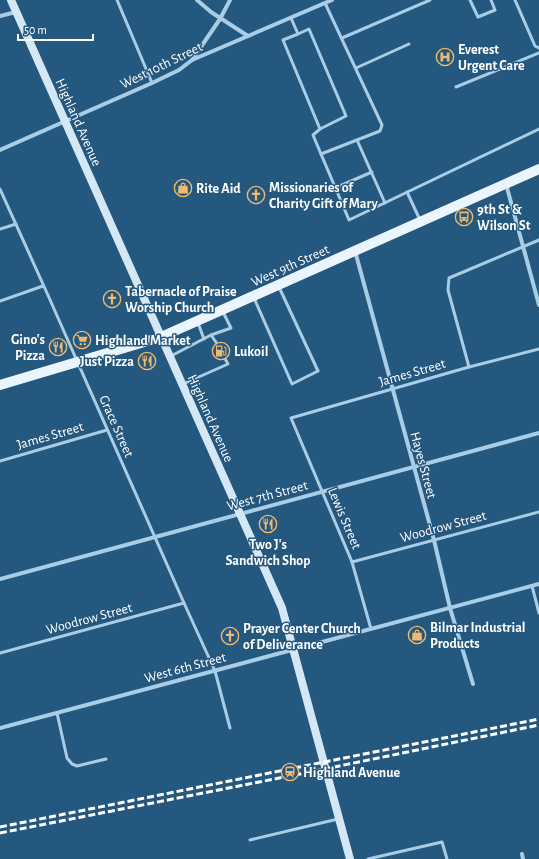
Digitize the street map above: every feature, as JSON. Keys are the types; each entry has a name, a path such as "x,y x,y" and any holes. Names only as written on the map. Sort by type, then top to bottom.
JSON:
{"main road":[{"name":"Highland Avenue","path":"11,0 282,608 350,859"},
{"name":"West 9th Street","path":"0,385 161,337 539,169"}],"street":[{"path":"197,0 220,19 248,36"},
{"path":"192,60 220,19 230,0"},
{"name":"West 10th Street","path":"0,150 152,83 178,70 192,60 332,0"},
{"path":"0,16 16,12"},
{"path":"506,183 539,305"},
{"name":"Hayes Street","path":"355,251 434,540 450,608 473,684"},
{"name":"West 7th Street","path":"0,579 539,433"},
{"name":"West 6th Street","path":"0,728 539,584"},
{"path":"522,854 523,859"}],"lane":[{"path":"117,0 152,83"},
{"path":"342,38 430,0"},
{"path":"470,0 478,17 495,10 491,0"},
{"path":"515,0 536,46 539,48"},
{"path":"321,154 380,131 382,125 325,3"},
{"path":"291,18 298,34"},
{"path":"320,129 283,40 309,29 346,116 320,129 313,135 348,220 539,129"},
{"path":"356,68 409,44"},
{"path":"456,87 539,54"},
{"path":"357,140 385,203"},
{"path":"335,188 372,172"},
{"name":"Grace Street","path":"0,189 215,671 230,728"},
{"path":"407,192 421,221"},
{"path":"0,229 16,224"},
{"path":"469,367 448,290 449,278 539,240"},
{"path":"253,296 292,384 318,371 279,285"},
{"path":"0,301 43,286"},
{"path":"169,357 204,339 231,328 222,310"},
{"path":"198,321 204,339"},
{"path":"211,336 218,345"},
{"name":"James Street","path":"291,418 392,388 539,349"},
{"path":"182,384 228,364 224,357"},
{"name":"Lewis Street","path":"291,418 352,562 371,629"},
{"name":"James Street","path":"0,461 107,430"},
{"name":"Woodrow Street","path":"352,562 539,512"},
{"path":"532,586 539,614"},
{"name":"Woodrow Street","path":"0,653 184,603"},
{"path":"57,713 66,758 72,764 77,766 106,759"},
{"path":"250,840 340,819"},
{"path":"368,859 442,842 447,859"}],"railway":[{"path":"0,827 539,719"},
{"path":"0,833 539,725"}],"place":[{"name":"Everest Urgent Care","path":"445,57"},
{"name":"Rite Aid","path":"183,188"},
{"name":"Missionaries of Charity Gift of Mary","path":"256,195"},
{"name":"9th St & Wilson St","path":"464,217"},
{"name":"Tabernacle of Praise Worship Church","path":"112,299"},
{"name":"Highland Market","path":"82,340"},
{"name":"Gino's Pizza","path":"58,347"},
{"name":"Lukoil","path":"221,351"},
{"name":"Just Pizza","path":"147,361"},
{"name":"Two J's Sandwich Shop","path":"268,524"},
{"name":"Bilmar Industrial Products","path":"417,635"},
{"name":"Prayer Center Church of Deliverance","path":"230,636"},
{"name":"Highland Avenue","path":"290,772"}]}
